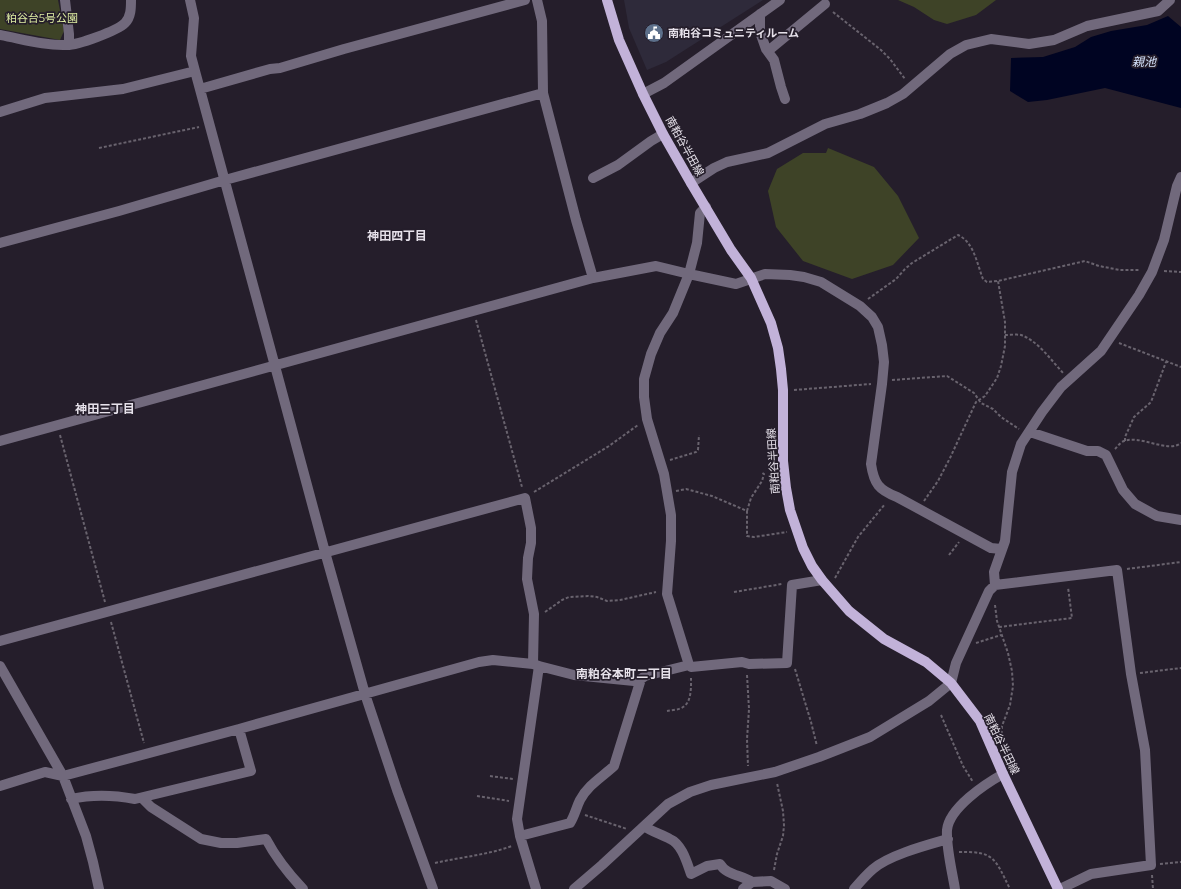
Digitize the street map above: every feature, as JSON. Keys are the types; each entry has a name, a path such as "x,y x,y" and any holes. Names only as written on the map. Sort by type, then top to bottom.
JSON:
{"main road":[{"name":"南粕谷半田線","path":"606,0 619,40 663,134 731,250 751,278 771,323 778,348 783,390 783,461 786,488 796,530 812,566 824,583 849,611 884,639 926,662 951,683 980,721 1003,774 1059,889"}],"street":[{"path":"65,0 69,46"},
{"path":"0,35 57,45 69,46 78,44 116,29 124,24 129,16 131,0"},
{"path":"190,0 194,18 191,56 194,71 210,124 276,366 325,552 365,694 397,790 433,889"},
{"path":"200,89 525,0"},
{"path":"537,0 542,21 543,93 574,213 593,278"},
{"path":"643,94 664,83 780,0"},
{"path":"691,183 714,168 727,162 768,153 825,124 860,114 887,103 903,94 950,54 966,44 991,39 1029,44 1054,40 1087,26 1158,10 1170,0"},
{"path":"768,51 825,4"},
{"path":"760,14 760,32 768,51 774,60 785,99"},
{"path":"0,112 45,98 123,89 194,71"},
{"path":"0,243 543,93"},
{"path":"592,178 618,165 663,134"},
{"path":"994,586 994,572 1004,540 1012,472 1021,444 1061,387 1101,350 1139,295 1152,272 1164,240 1177,186 1181,177"},
{"path":"690,666 667,594 671,541 671,515 664,474 647,418 644,397 644,379 651,354 660,333 673,313 689,274 697,243 700,213 706,207"},
{"path":"0,441 593,278 656,266 736,284 765,274 790,275 821,282 860,306 872,317 878,327 884,362 871,464 872,474 876,482 884,492 918,508 992,548 1001,549"},
{"path":"1029,433 1088,451 1098,451 1106,455 1123,490 1135,504 1157,516 1181,520"},
{"path":"0,641 525,498 531,528 527,579 534,614 536,665 524,777 517,819 521,839 536,889"},
{"path":"574,889 658,812 668,804 690,792 711,785 775,772 819,757 870,737 929,701 951,683 956,662 989,591 994,586 1118,570 1131,674 1145,750 1152,865 1091,874 1059,889"},
{"path":"0,786 45,772 63,776 479,662 493,660 536,665 574,675 634,681 645,676 690,666 742,662 787,663 792,585 824,583"},
{"path":"0,666 63,776 86,836 99,889"},
{"path":"521,839 570,823 576,812 579,800 585,792 598,778 614,766 641,679"},
{"path":"71,799 88,795 121,796 135,800 251,771 239,729"},
{"path":"955,889 947,829 951,818 962,805 979,790 1003,774"},
{"path":"142,798 151,807 201,839 221,843 237,843 266,838 287,872 303,889"},
{"path":"641,829 672,839 681,850 691,874 707,866 720,864 722,868 752,882"},
{"path":"854,889 874,868 882,863 917,848 948,839"},
{"path":"743,889 752,882 772,881 785,889"}],"path":[{"path":"825,4 848,25 885,54 910,88"},
{"path":"99,148 210,124"},
{"path":"860,306 896,279 912,262 958,235 964,237 970,244 982,279 987,282 998,281 1085,262 1120,270 1152,272 1171,270 1181,272"},
{"path":"918,508 938,481 976,402 985,396 997,378 1005,346 1005,322 998,281"},
{"path":"473,311 525,498 609,446 647,418"},
{"path":"1005,335 1021,336 1036,344 1069,380"},
{"path":"1109,339 1181,367"},
{"path":"1125,441 1124,437 1134,417 1151,402 1166,362"},
{"path":"783,390 947,376 974,394 981,403 1007,421 1029,433"},
{"path":"58,425 147,754"},
{"path":"660,462 696,452 698,450 698,435"},
{"path":"1106,455 1121,442 1130,440 1168,446 1178,446 1181,443"},
{"path":"761,472 764,474 762,481 751,498 747,511 747,536 754,537 796,530"},
{"path":"667,493 686,490 712,496 747,511"},
{"path":"824,583 832,582 858,537 892,495"},
{"path":"949,555 965,534"},
{"path":"1118,570 1181,562"},
{"path":"999,627 1072,618 1067,576"},
{"path":"734,592 791,583 792,585"},
{"path":"993,752 1001,743 1002,726 1013,695 1012,671 995,609 996,591 994,586"},
{"path":"534,614 546,611 562,600 570,597 588,596 597,597 607,601 620,600 667,589"},
{"path":"965,643 969,645 1002,635"},
{"path":"787,663 792,662 811,722 819,757"},
{"path":"746,663 749,709 747,739 749,778"},
{"path":"667,711 679,709 684,707 686,704 690,694 690,666"},
{"path":"1131,674 1181,668"},
{"path":"941,715 963,766 979,790"},
{"path":"772,881 777,854 783,836 784,825 783,811 775,772"},
{"path":"490,776 512,779 524,777"},
{"path":"477,796 513,802 519,801"},
{"path":"576,812 641,829"},
{"path":"424,866 458,857 483,854 511,847 521,839"},
{"path":"950,852 979,852 985,854 994,860 999,866 1010,889"},
{"path":"1153,889 1152,865 1181,862"}],"shaded area":[{"path":"624,0 763,0 666,62 647,70 629,28"}],"green space":[{"name":"粕谷台5号公園","path":"0,0 58,0 64,31 60,40 0,29"},
{"path":"898,0 996,0 976,15 947,24 934,20 914,7"},
{"path":"828,148 874,167 898,196 919,238 893,265 852,279 803,261 776,227 768,191 777,169 803,153 826,153"}],"water":[{"name":"親池","path":"1168,16 1181,27 1181,108 1105,88 1047,100 1028,102 1010,91 1011,58 1043,57 1075,47 1091,37 1111,31 1147,25"}],"place":[{"name":"南粕谷コミュニティルーム","path":"654,33"}],"district":[{"name":"神田四丁目","path":"397,236"},
{"name":"神田三丁目","path":"105,409"},
{"name":"南粕谷本町二丁目","path":"624,674"}]}
